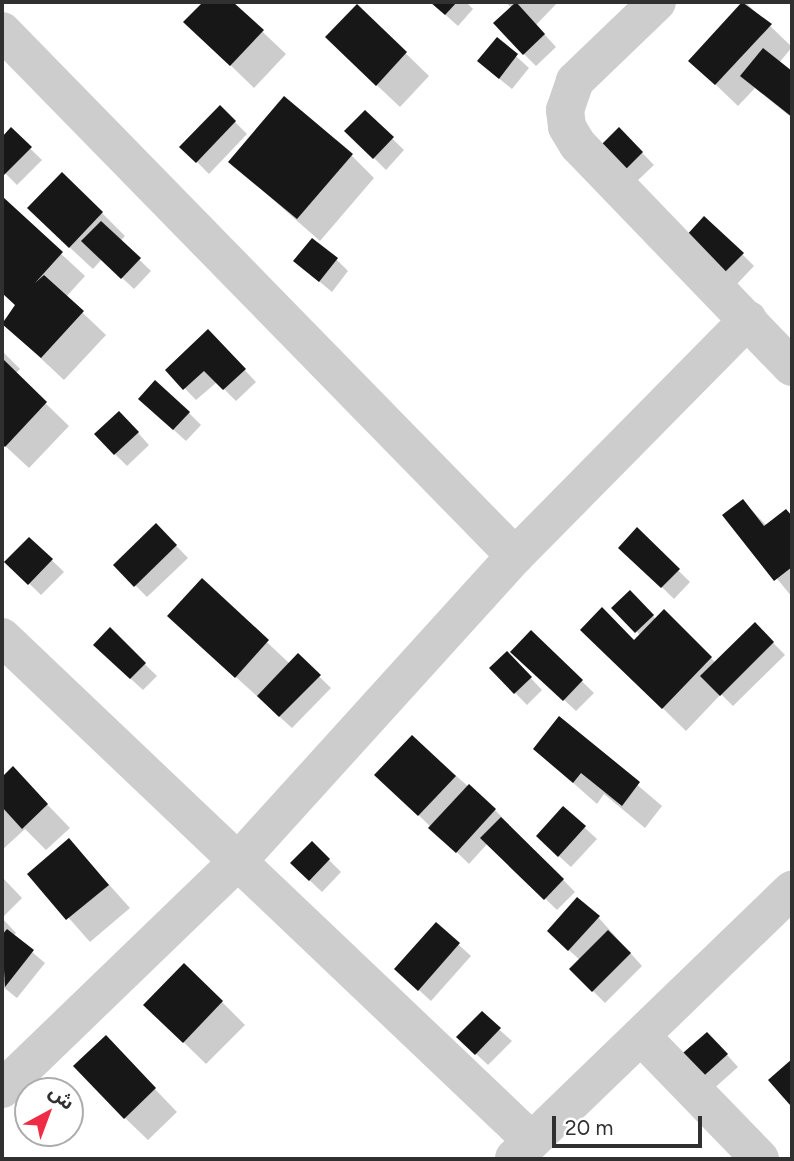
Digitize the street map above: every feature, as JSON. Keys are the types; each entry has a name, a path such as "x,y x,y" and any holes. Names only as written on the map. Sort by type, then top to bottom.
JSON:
{"street":[{"path":"657,2 575,81 565,110 567,127 578,145 792,367"},
{"path":"2,31 515,556"},
{"path":"2,1089 240,859 515,556 748,320"},
{"path":"2,637 240,859 522,1150 792,890"},
{"path":"640,1036 761,1159"}],"building":[{"path":"203,2 233,2 264,30 230,66 183,22"},
{"path":"430,2 457,2 445,15"},
{"path":"516,2 545,34 523,55 493,23"},
{"path":"742,2 772,24 715,85 688,61"},
{"path":"357,4 407,52 376,86 325,37"},
{"path":"497,37 518,54 499,79 477,61"},
{"path":"763,48 792,71 792,117 740,76"},
{"path":"284,96 353,154 297,219 228,162"},
{"path":"220,105 236,121 196,163 179,147"},
{"path":"365,110 394,137 373,159 344,131"},
{"path":"11,127 32,147 4,175 2,137"},
{"path":"619,127 643,152 623,172 599,147"},
{"path":"62,172 103,212 69,248 27,208"},
{"path":"3,197 63,252 35,283 44,275 84,311 41,358 2,324 15,305 2,293"},
{"path":"704,216 744,253 724,273 685,237"},
{"path":"101,221 141,258 121,279 81,241"},
{"path":"312,238 338,258 319,282 293,261"},
{"path":"208,329 246,369 223,390 204,371 183,390 165,370"},
{"path":"2,358 47,402 5,447 2,444"},
{"path":"155,380 190,412 173,430 138,399"},
{"path":"119,411 139,432 114,455 94,434"},
{"path":"743,499 764,526 786,509 792,516 792,567 774,581 722,515"},
{"path":"156,523 177,545 134,587 113,565"},
{"path":"637,527 680,569 661,588 618,548"},
{"path":"29,537 53,559 28,585 4,562"},
{"path":"202,578 269,640 235,678 167,616"},
{"path":"630,590 654,615 635,633 611,608"},
{"path":"602,607 634,640 664,609 712,657 662,709 580,630"},
{"path":"755,622 774,642 720,696 700,676"},
{"path":"110,627 146,663 130,679 93,645"},
{"path":"531,630 583,680 563,701 510,652"},
{"path":"507,651 532,677 514,694 489,668"},
{"path":"298,653 321,675 279,717 257,696"},
{"path":"559,716 640,782 622,806 581,773 573,783 533,749"},
{"path":"412,735 456,776 418,816 374,775"},
{"path":"13,766 48,804 22,829 2,807 2,777"},
{"path":"469,784 496,809 456,853 428,828"},
{"path":"563,806 586,826 558,857 536,836"},
{"path":"501,817 564,879 544,900 480,838"},
{"path":"69,838 109,885 66,920 27,874"},
{"path":"312,841 330,859 309,881 290,863"},
{"path":"577,897 600,916 568,951 547,931"},
{"path":"436,922 460,943 418,991 394,969"},
{"path":"7,929 34,950 5,987 2,935"},
{"path":"608,930 631,953 592,992 569,969"},
{"path":"184,963 223,1001 183,1043 143,1005"},
{"path":"482,1011 501,1028 475,1055 456,1037"},
{"path":"707,1032 728,1054 697,1082 676,1059"},
{"path":"106,1035 156,1088 124,1119 73,1066"},
{"path":"792,1059 792,1102 790,1105 768,1080"}]}
